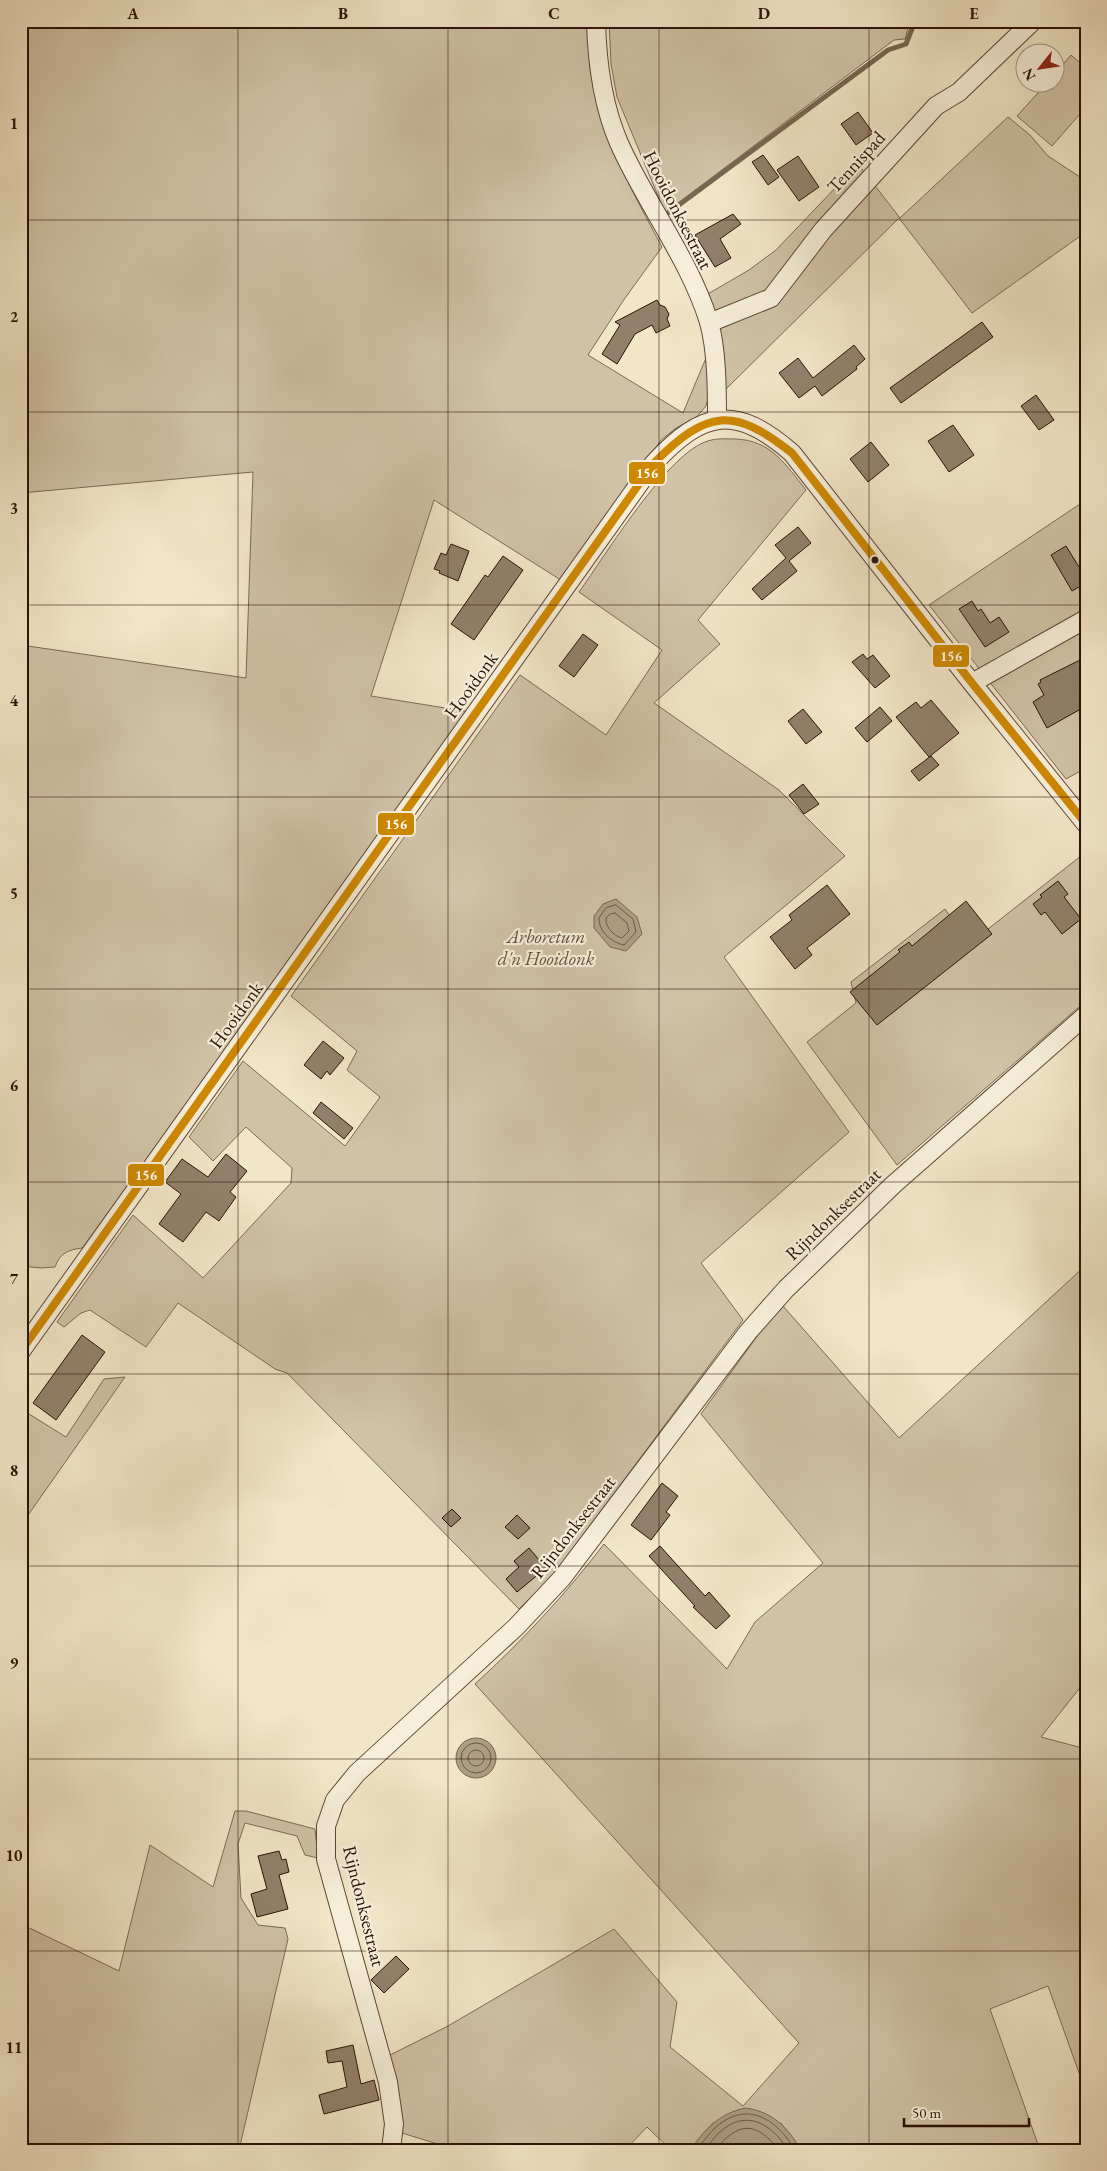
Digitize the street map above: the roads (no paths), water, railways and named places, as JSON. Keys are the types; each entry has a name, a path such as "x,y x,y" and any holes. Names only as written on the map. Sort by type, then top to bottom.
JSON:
{"street":[{"name":"Hooidonksestraat","path":"596,21 596,48 602,90 619,142 689,275 709,322 718,420"},
{"name":"Tennispad","path":"709,322 770,298 823,230 936,106 958,92 1033,21"},
{"name":"Hooidonk","path":"21,1352 654,463 687,432 707,422 727,419 751,424 772,435 792,453 972,683 1086,824"},
{"path":"972,683 1086,619"},
{"name":"Rijndonksestraat","path":"391,2150 394,2124 388,2082 326,1859 326,1826 334,1800 357,1773 516,1627 562,1578 748,1332 781,1295 893,1185 1086,1015"}],"water":[{"path":"616,899 637,917 642,934 626,951 610,947 594,928 594,916 603,904"},
{"path":"476,1738 490,1744 496,1758 490,1772 476,1778 462,1772 456,1758 462,1744"},
{"path":"745,2108 763,2113 778,2122 791,2135 801,2150 690,2150 702,2135 720,2118"}],"waterway":[{"path":"668,213 888,50 906,44 915,21"}],"park label":[{"name":"Arboretum d'n Hooidonk","path":"546,947"}]}
